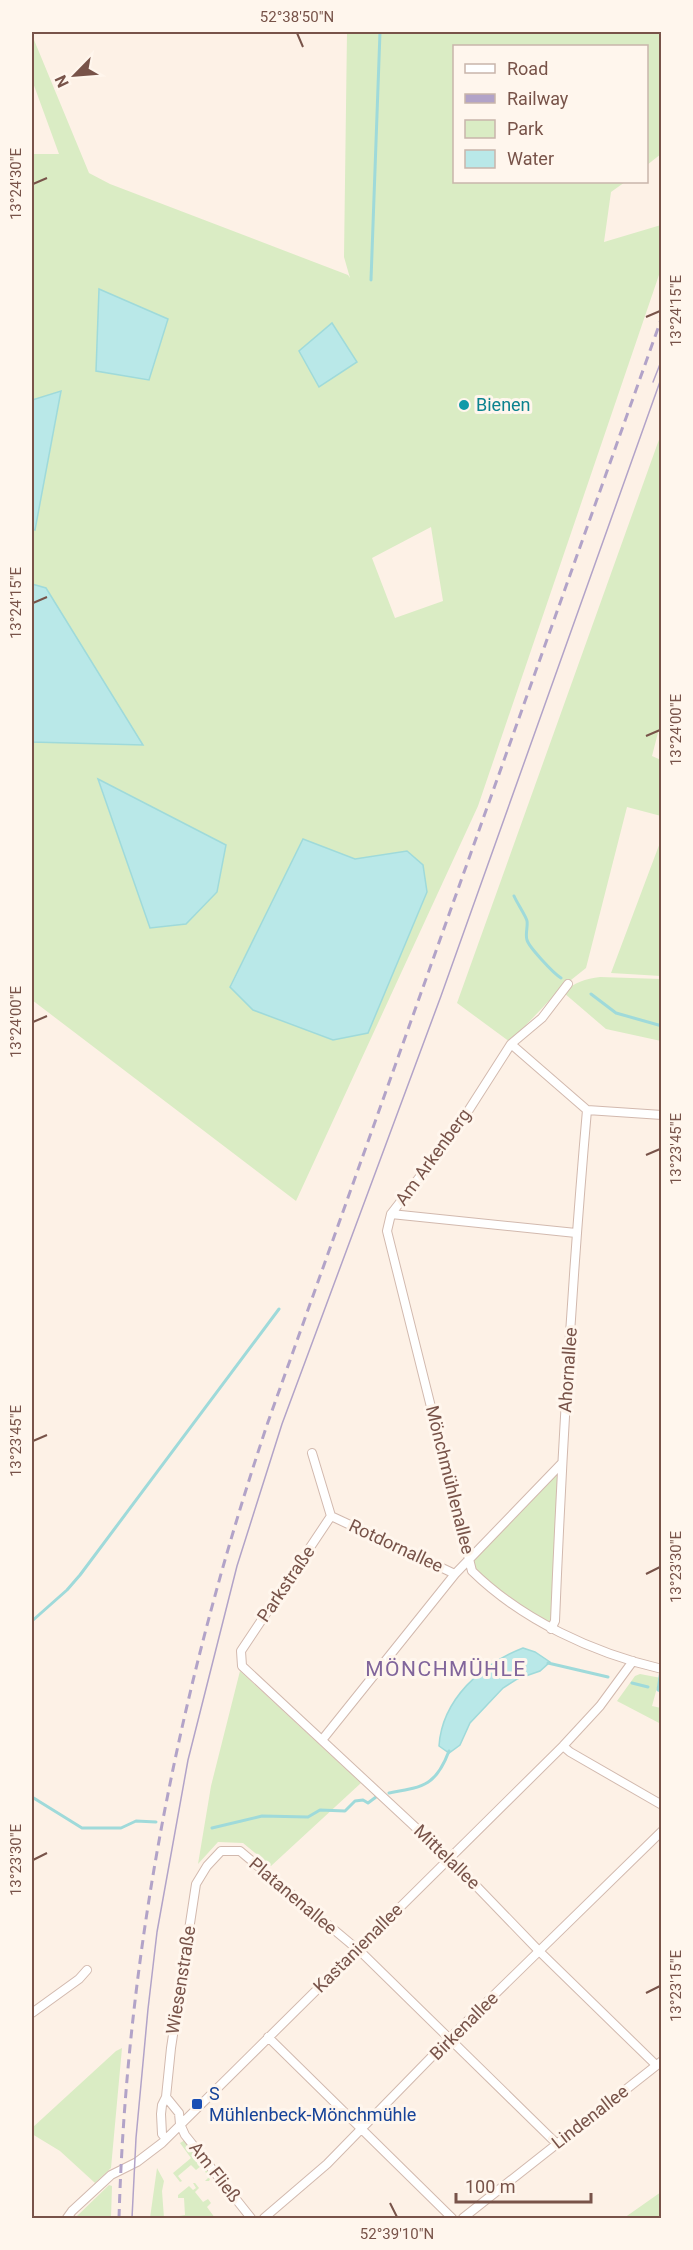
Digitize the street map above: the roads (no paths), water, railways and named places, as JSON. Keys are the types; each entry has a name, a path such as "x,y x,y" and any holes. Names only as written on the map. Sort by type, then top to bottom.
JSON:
{"street":[{"name":"Am Arkenberg","path":"391,1214 456,1130 511,1044 542,1018 568,984"},
{"path":"511,1044 587,1110 662,1114"},
{"name":"Ahornallee","path":"551,1629 555,1621 576,1233 587,1110"},
{"name":"Am Arkenberg","path":"391,1214 576,1233"},
{"name":"Mönchmühlenallee","path":"391,1214 387,1231 472,1571 488,1587 551,1629 633,1661 660,1668"},
{"name":"Rotdornallee","path":"312,1453 331,1516 455,1574"},
{"path":"322,1740 455,1574 562,1463"},
{"name":"Parkstraße","path":"241,1651 331,1516"},
{"name":"Mittelallee","path":"241,1651 242,1666 448,1858 539,1952 659,2063"},
{"name":"Kastanienallee","path":"68,2218 72,2211 111,2175 151,2153 166,2139 563,1746 600,1707 633,1661"},
{"path":"563,1746 662,1804"},
{"name":"Birkenallee","path":"264,2218 327,2164 450,2038 662,1831"},
{"name":"Platanenallee","path":"207,1866 221,1851 240,1851 363,1954 556,2143"},
{"name":"Wiesenstraße","path":"166,2139 162,2134 160,2114 166,2097 171,2048 196,1884 207,1866"},
{"path":"32,2013 87,1970"},
{"path":"268,2037 452,2218"},
{"name":"Lindenallee","path":"463,2218 659,2063"},
{"path":"166,2097 179,2113 180,2124"},
{"name":"Am Fließ","path":"180,2124 185,2135 251,2218"}],"water":[{"path":"99,289 168,319 149,380 96,371"},
{"path":"332,323 357,362 319,387 299,351"},
{"path":"61,391 35,530 32,529 32,400"},
{"path":"32,584 46,588 143,745 32,742"},
{"path":"98,779 226,845 217,892 186,924 150,928"},
{"path":"303,839 355,859 407,851 423,865 427,892 368,1033 333,1040 253,1010 230,987"},
{"path":"523,1648 535,1652 550,1662 540,1671 517,1679 503,1688 470,1723 460,1745 449,1753 439,1746 448,1713 467,1685 493,1663"}],"waterway":[{"path":"371,280 380,32"},
{"path":"514,896 527,921 526,938 542,960 561,978"},
{"path":"591,994 616,1013 662,1026"},
{"path":"32,1621 67,1590 80,1575 279,1309"},
{"path":"548,1663 608,1677"},
{"path":"661,1670 658,1690 662,1691"},
{"path":"632,1683 648,1687"},
{"path":"389,1793 427,1783 439,1771 449,1751"},
{"path":"32,1797 82,1828 121,1828 136,1821 156,1822"},
{"path":"212,1828 262,1816 308,1817 320,1810 345,1811 355,1801 363,1800 368,1803 376,1797"}],"tram line":[{"path":"653,382 662,359"},
{"path":"132,2218 136,2138 157,1932 188,1760 237,1566 282,1424 441,996 662,376"}],"railway":[{"path":"119,2218 124,2116 133,2015 147,1914 164,1815 209,1617 268,1422 662,317"}],"place":[{"name":"Bienen","path":"464,405"},
{"name":"S Mühlenbeck-Mönchmühle","path":"197,2104"}],"district":[{"name":"MÖNCHMÜHLE","path":"446,1669"}]}
